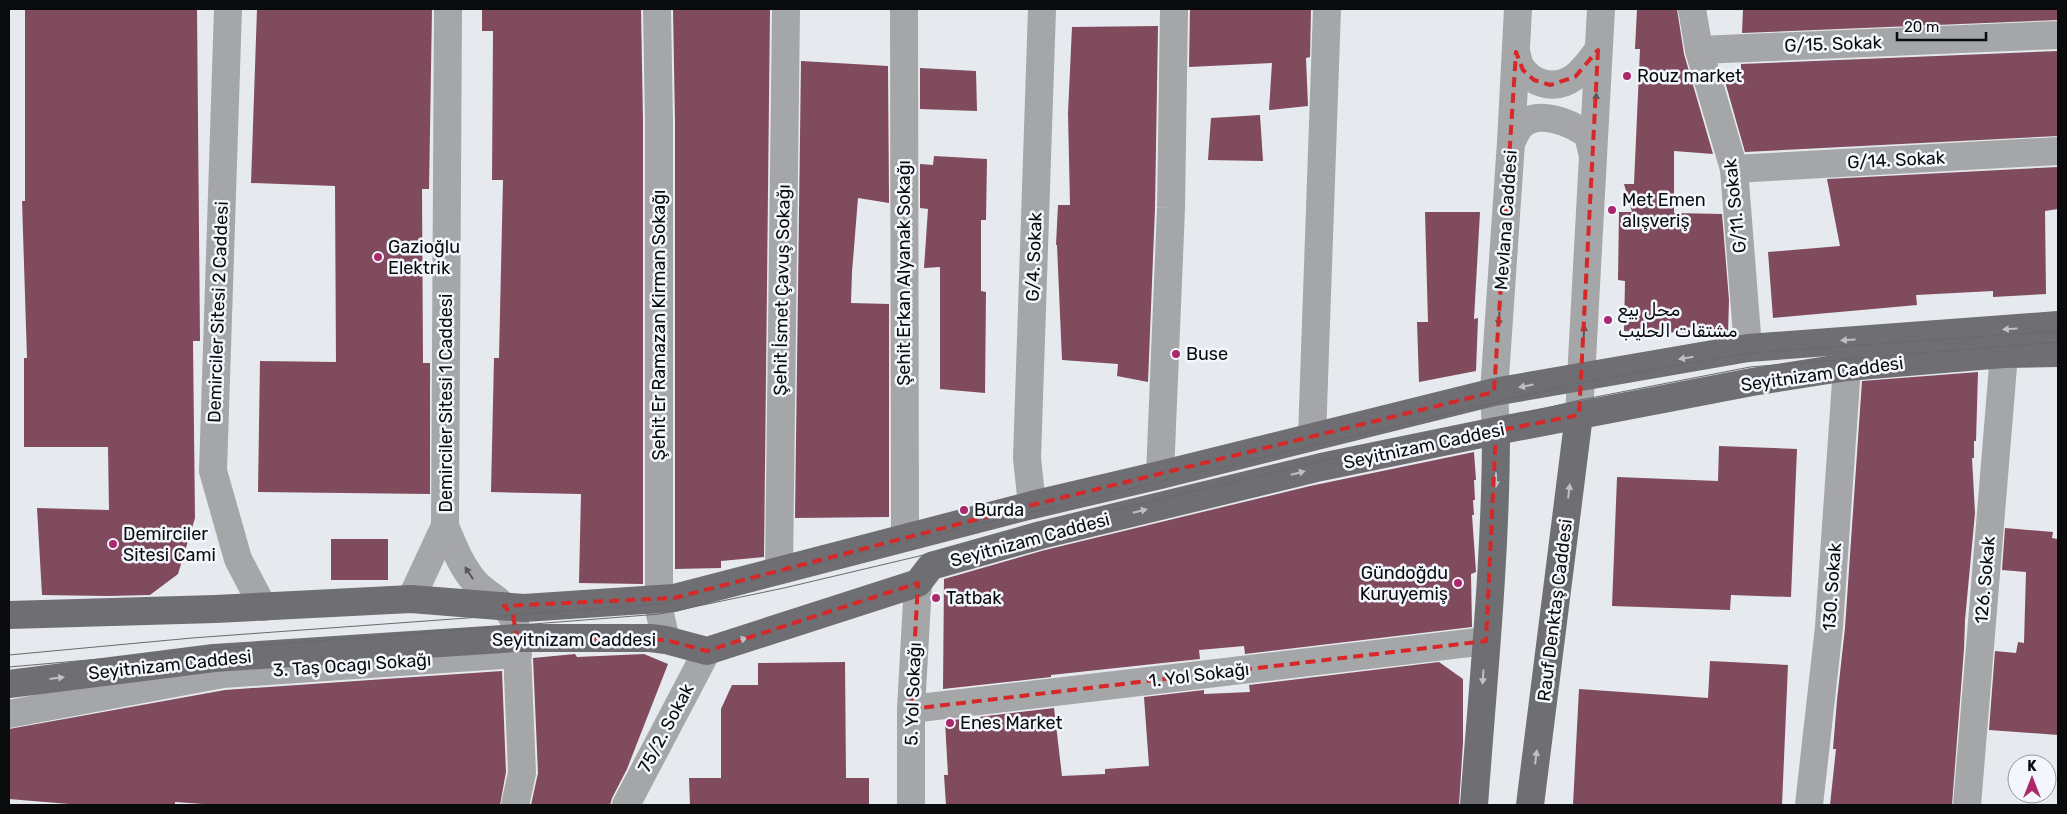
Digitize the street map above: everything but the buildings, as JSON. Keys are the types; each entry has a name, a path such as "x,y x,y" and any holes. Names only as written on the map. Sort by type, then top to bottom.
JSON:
{"main road":[{"name":"Seyitnizam Caddesi","path":"9,615 215,610 411,599 524,608 659,600 683,596 1032,504 1160,475 1494,392 1582,375 1748,348 2058,326"},
{"name":"Seyitnizam Caddesi","path":"9,684 214,658 517,646 650,638 707,650 918,583 931,566 1040,535 1321,468 1496,431 1752,382 1847,368 2004,354 2058,353"},
{"name":"Rauf Denktaş Caddesi","path":"1530,805 1579,416"},
{"path":"1474,805 1496,497 1496,431"}],"street":[{"name":"Demirciler Sitesi 2 Caddesi","path":"228,9 213,471 238,559 263,606"},
{"name":"Demirciler Sitesi 1 Caddesi","path":"448,9 445,526 457,554 474,581 504,606"},
{"name":"Şehit Er Ramazan Kirman Sokağı","path":"657,9 659,122 659,600 666,640"},
{"name":"Şehit İsmet Çavuş Sokağı","path":"779,570 786,9"},
{"name":"Şehit Erkan Alyanak Sokağı","path":"904,9 905,537"},
{"name":"G/4. Sokak","path":"1032,504 1027,458 1042,9"},
{"path":"1160,475 1171,208 1174,9"},
{"path":"1312,437 1327,9"},
{"name":"Mevlana Caddesi","path":"1496,431 1494,392 1518,9"},
{"path":"1579,416 1601,9"},
{"name":"G/11. Sokak","path":"1692,9 1698,50 1734,168 1748,348"},
{"name":"G/15. Sokak","path":"1698,50 2058,35"},
{"path":"1516,52 1523,70 1534,80 1550,85 1575,78 1589,64 1598,50"},
{"path":"1511,142 1519,128 1528,122 1545,118 1559,120 1574,125 1588,135 1593,156"},
{"name":"G/14. Sokak","path":"1734,168 2058,151"},
{"name":"126. Sokak","path":"1967,805 2004,354"},
{"name":"130. Sokak","path":"1809,805 1829,627 1847,368"},
{"name":"Demirciler Sitesi 1 Caddesi","path":"411,599 445,526"},
{"name":"5. Yol Sokağı","path":"911,805 911,710 918,583"},
{"path":"504,606 513,615 517,646 522,773 515,805"},
{"name":"1. Yol Sokağı","path":"911,710 1486,641"},
{"name":"3. Taş Ocagı Sokağı","path":"9,714 223,674 517,646"},
{"name":"75/2. Sokak","path":"626,805 707,650"}],"highlighted area":[{"path":"1598,50 1579,415 1496,431 1486,641 911,709 918,583 707,651 666,640 517,638 513,615 504,606 674,598 1032,505 1494,392 1516,52 1523,70 1534,80 1550,85 1575,77"}],"tram line":[{"path":"9,655 192,638 660,604 905,542 1582,382 1748,353 2058,331"},
{"path":"9,667 660,614 784,588 1580,400 1750,367 2058,342"}],"place":[{"name":"Rouz market","path":"1627,76"},
{"name":"Met Emen alışveriş","path":"1612,210"},
{"name":"Gazioğlu Elektrik","path":"378,257"},
{"name":"محل بيع مشتقات الحليب","path":"1608,320"},
{"name":"Buse","path":"1176,354"},
{"name":"Burda","path":"964,510"},
{"name":"Demirciler Sitesi Cami","path":"113,544"},
{"name":"Gündoğdu Kuruyemiş","path":"1458,583"},
{"name":"Tatbak","path":"936,598"},
{"name":"Enes Market","path":"950,723"}]}
